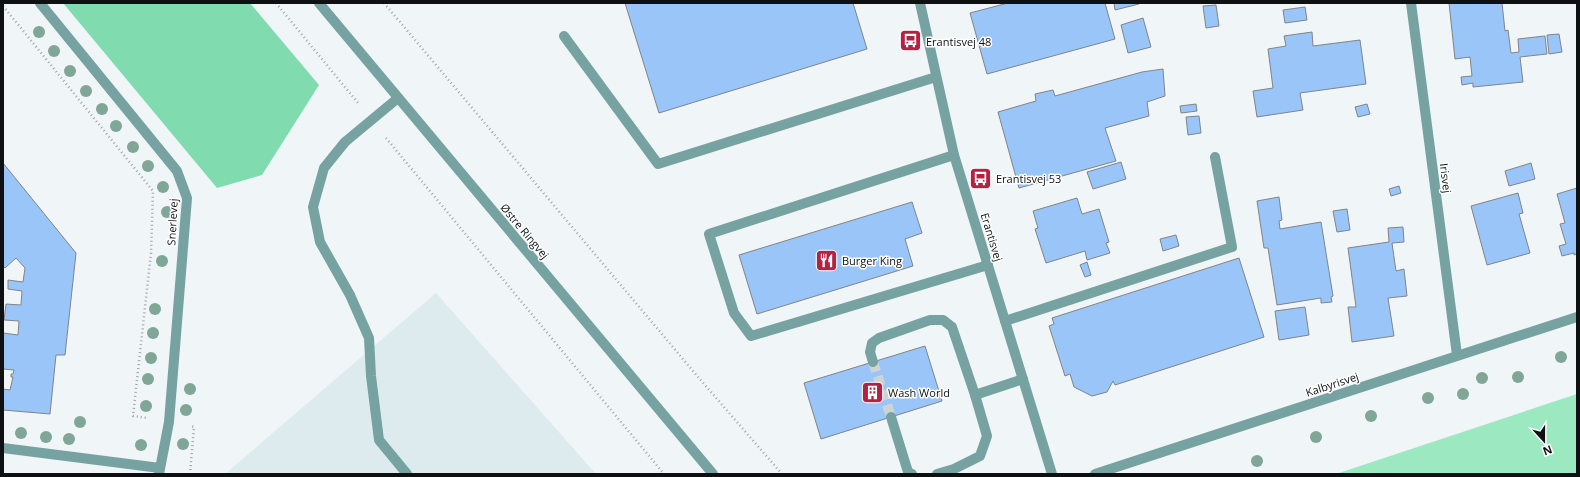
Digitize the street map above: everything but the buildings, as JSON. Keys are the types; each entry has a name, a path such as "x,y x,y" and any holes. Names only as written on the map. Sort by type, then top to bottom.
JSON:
{"street":[{"name":"Snerlevej","path":"3,448 160,471 169,422 187,198 177,171 40,3"},
{"name":"Østre Ringvej","path":"319,3 713,474"},
{"name":"Erantisvej","path":"920,3 954,155 1052,474"},
{"name":"Irisvej","path":"1411,3 1457,355"},
{"path":"564,36 658,164 936,77"},
{"path":"398,98 345,142 324,168 313,207 320,242 350,295 369,338 371,376 380,440 407,474"},
{"path":"954,155 709,234 734,313 751,336 988,265"},
{"path":"1005,321 1232,247 1215,157"},
{"name":"Kalbyrisvej","path":"1095,474 1577,317"},
{"path":"873,362 870,352 872,343 879,338 930,320 943,320 952,327 987,436 980,456 954,468 936,474"},
{"path":"975,395 1023,379"},
{"path":"891,417 908,472 912,474"}],"path":[{"path":"276,3 664,474"},
{"path":"384,3 698,377 782,474"},
{"path":"3,6 153,191 154,206 151,253 133,416 169,422"}],"shaded area":[{"path":"436,293 596,474 225,474"}],"green space":[{"path":"63,3 250,3 319,85 262,175 217,188"},
{"path":"1577,394 1577,474 1336,474"}],"tunnel":[{"path":"873,362 891,417"}],"place":[{"name":"Erantisvej 48","path":"910,41"},
{"name":"Erantisvej 53","path":"980,178"},
{"name":"Burger King","path":"826,260"},
{"name":"Wash World","path":"873,392"}]}
